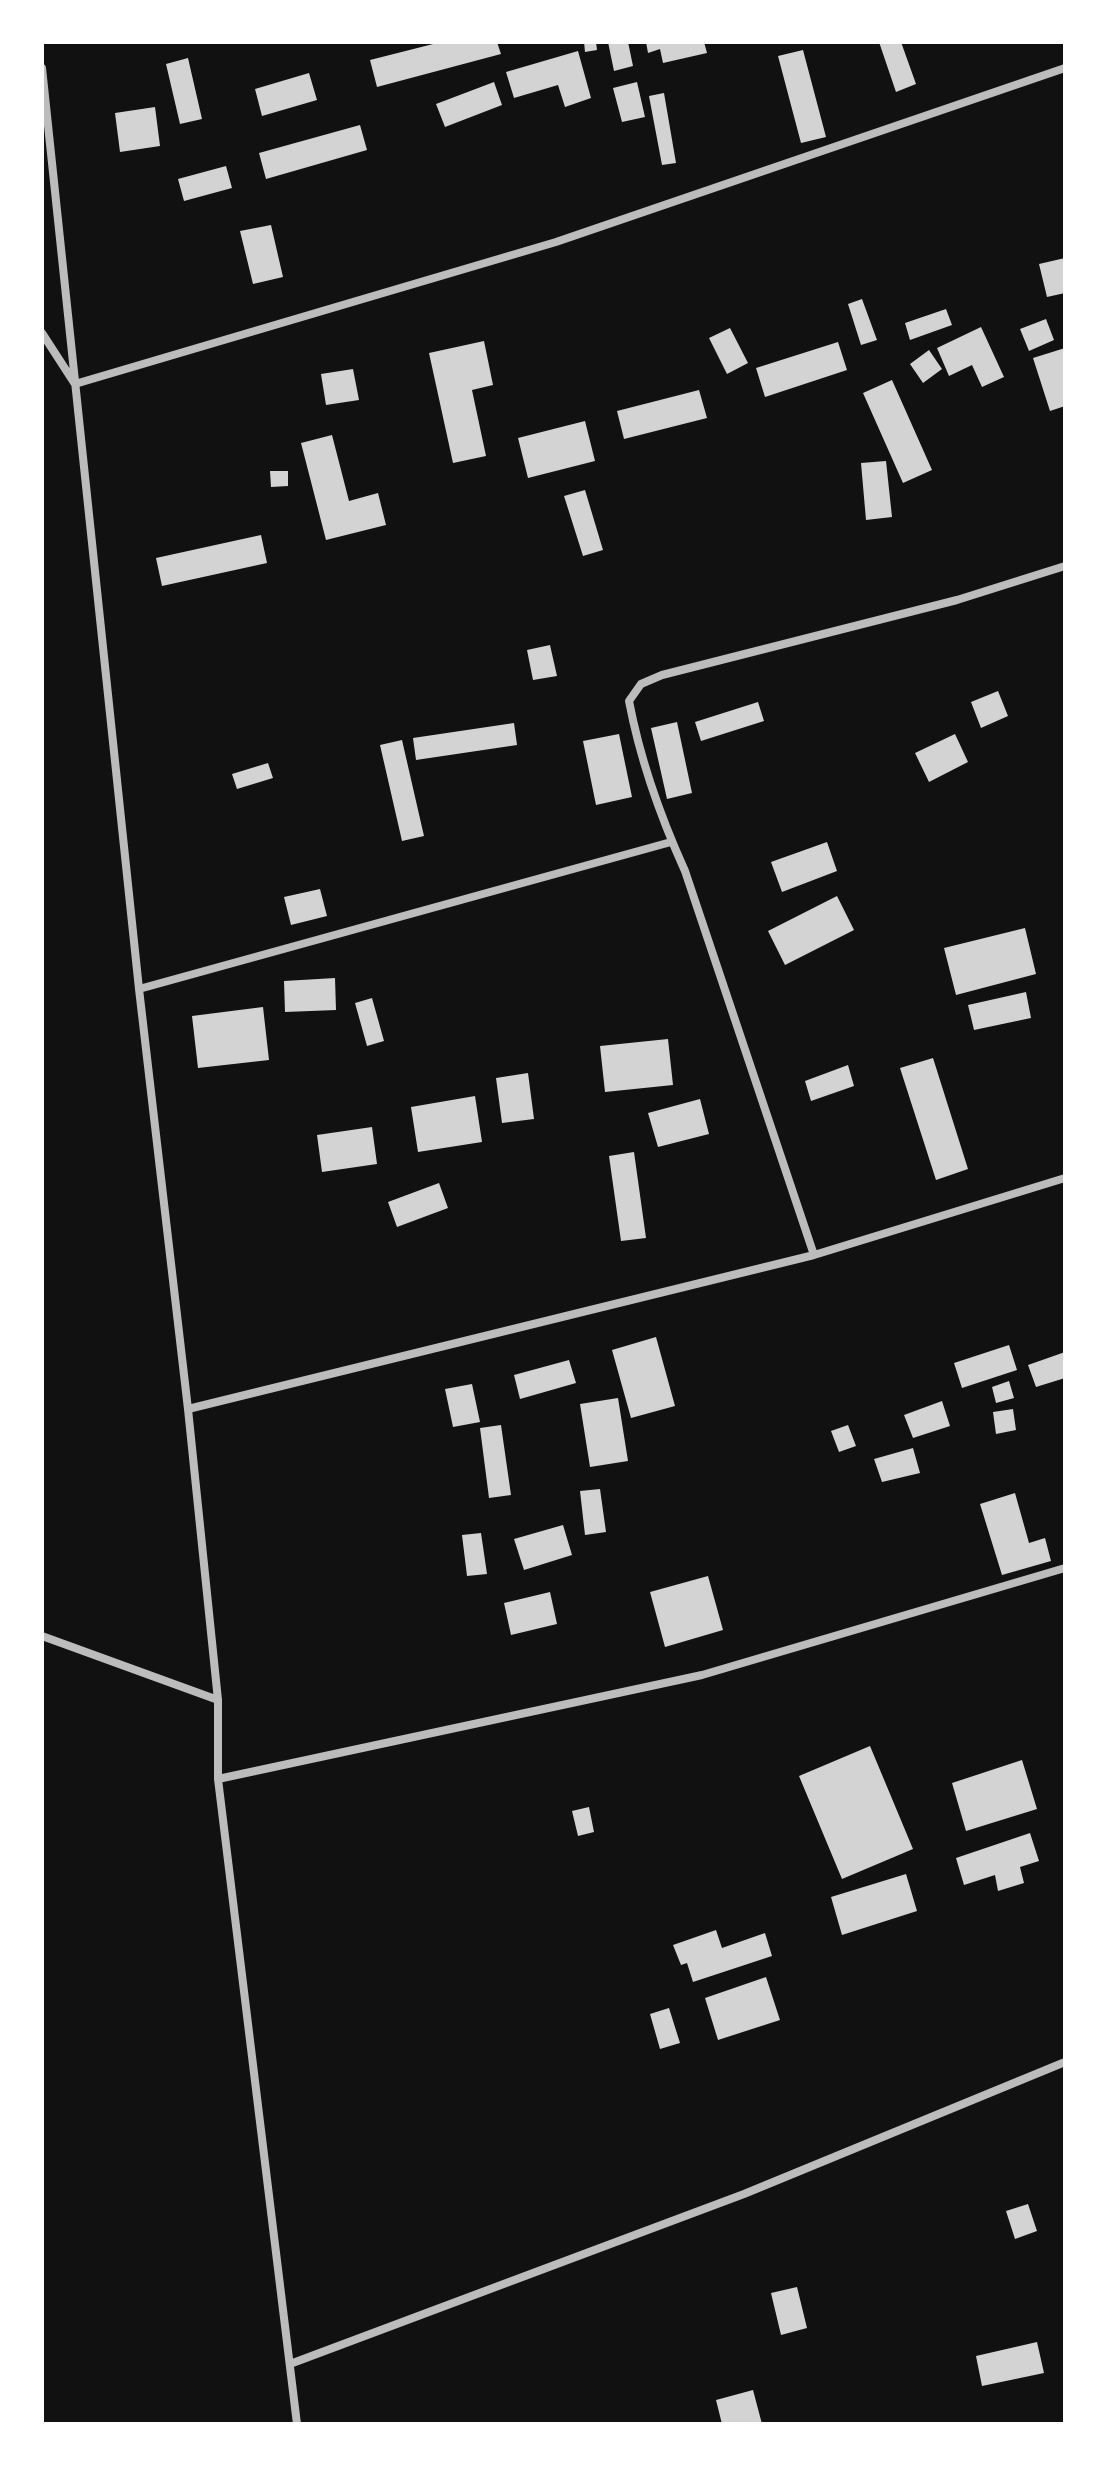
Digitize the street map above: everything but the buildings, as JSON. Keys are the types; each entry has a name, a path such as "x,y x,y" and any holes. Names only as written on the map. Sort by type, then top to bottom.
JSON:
{"street":[{"path":"42,68 218,1700 218,1779 297,2424"},
{"path":"75,384 556,242 1065,68"},
{"path":"42,333 75,384"},
{"path":"814,1255 685,871 671,842 634,731 629,701 641,684 662,675 957,600 1065,566"},
{"path":"139,989 671,842"},
{"path":"188,1409 814,1255 1065,1178"},
{"path":"218,1779 702,1675 1065,1568"},
{"path":"42,1636 218,1700"},
{"path":"290,2364 744,2194 1065,2062"}]}
